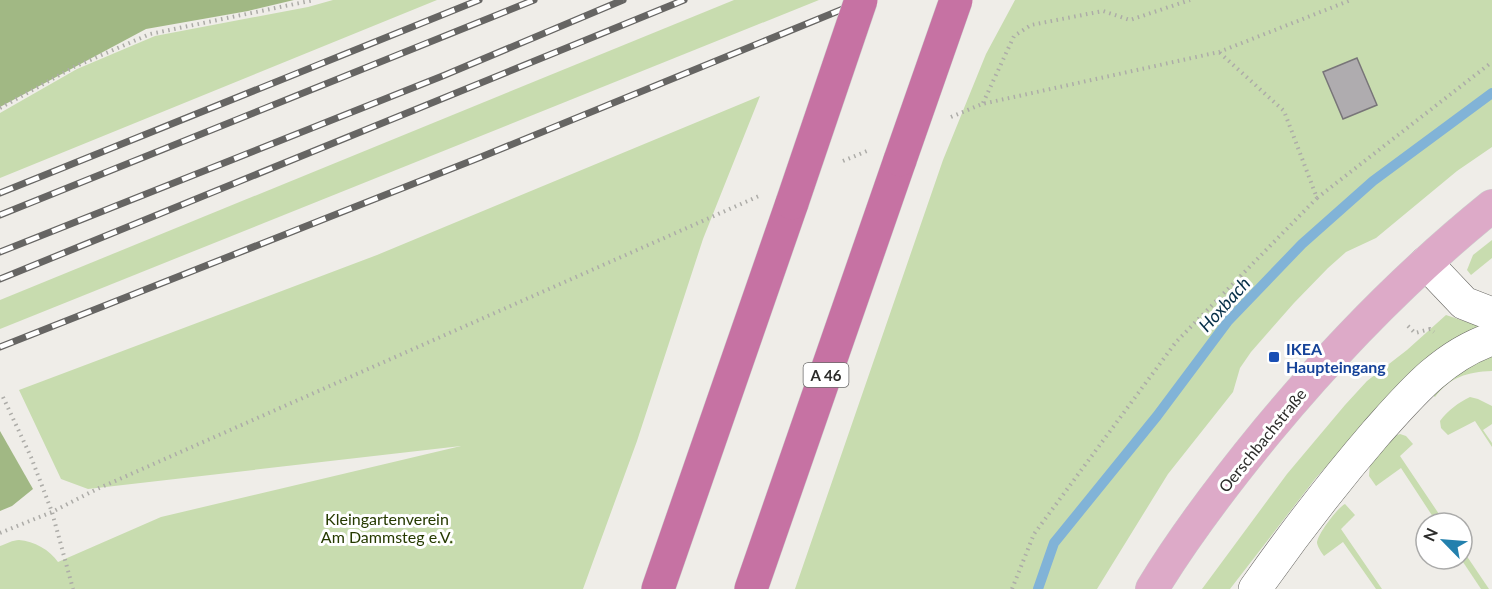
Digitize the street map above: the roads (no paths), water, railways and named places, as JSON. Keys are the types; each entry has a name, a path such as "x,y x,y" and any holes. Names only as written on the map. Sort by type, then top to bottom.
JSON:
{"highway":[{"path":"658,589 779,198 861,0"},
{"name":"A 46","path":"751,589 887,154 956,0"}],"main road":[{"name":"Oerschbachstraße","path":"1152,589 1168,563 1235,471 1302,389 1383,303 1492,206"}],"lane":[{"path":"1426,263 1464,303 1492,314"},
{"path":"1255,589 1343,471 1424,379 1456,357 1492,339"}],"waterway":[{"name":"Hoxbach","path":"1038,589 1054,543 1157,416 1228,321 1302,244 1373,181 1492,93"}],"railway":[{"path":"0,193 479,0"},
{"path":"0,215 534,0"},
{"path":"0,252 445,75 623,0"},
{"path":"0,279 684,0"},
{"path":"0,347 481,157 865,0"}],"place":[{"name":"IKEA Haupteingang","path":"1274,357"}],"park label":[{"name":"Kleingartenverein Am Dammsteg e.V.","path":"387,527"}]}
